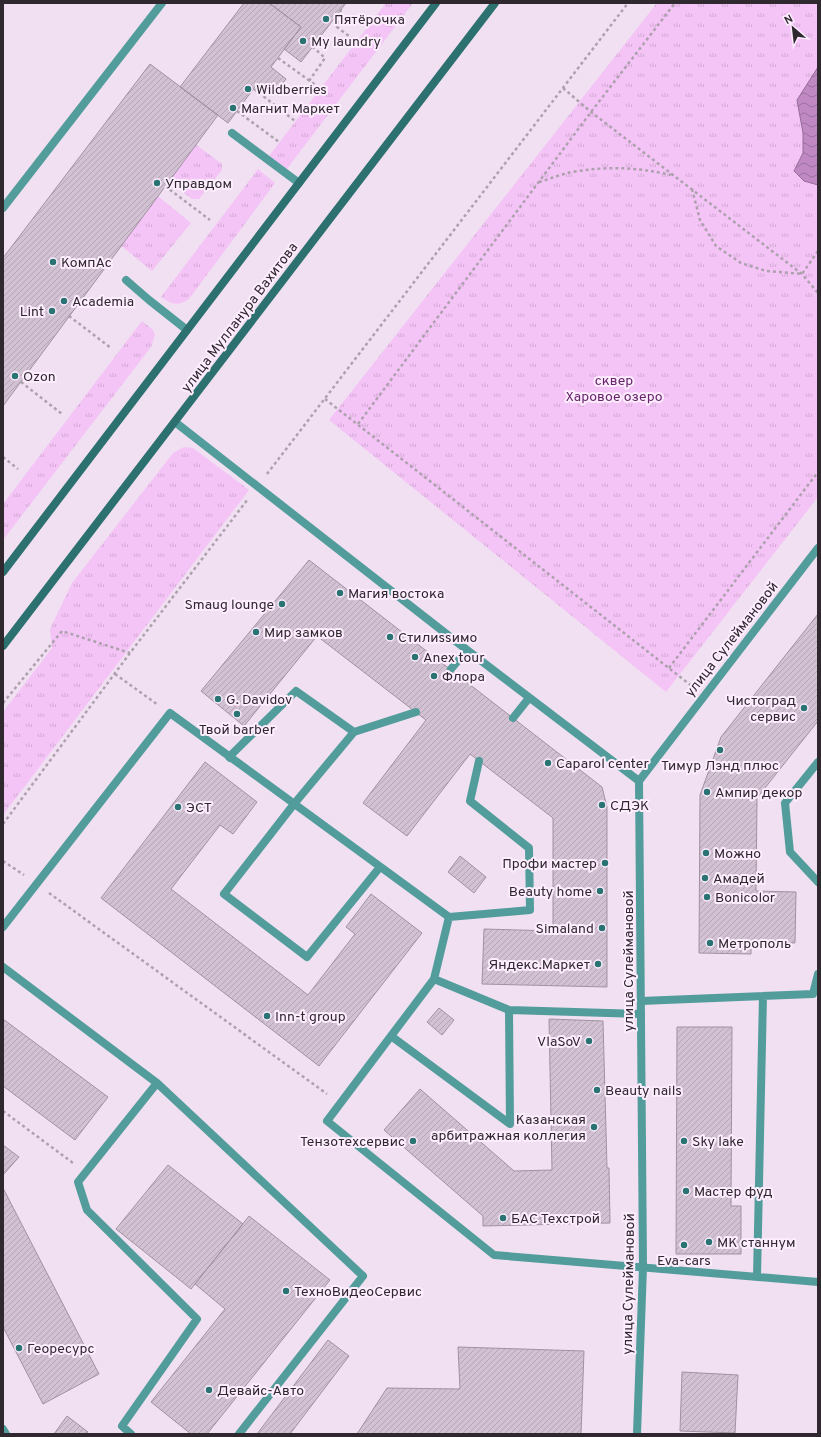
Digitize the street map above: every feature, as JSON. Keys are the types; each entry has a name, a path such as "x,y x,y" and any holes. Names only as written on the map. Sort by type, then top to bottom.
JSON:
{"main road":[{"path":"3,572 436,3"},
{"name":"улица Мулланура Вахитова","path":"3,646 495,3"}],"street":[{"path":"3,208 162,3"},
{"path":"232,133 299,183"},
{"path":"126,280 148,300 187,330"},
{"path":"175,422 466,650 639,781"},
{"name":"улица Сулеймановой","path":"637,1434 643,1267 639,781 818,548"},
{"path":"451,669 466,650"},
{"path":"230,758 296,691 354,732"},
{"path":"513,718 529,698"},
{"path":"380,867 307,957 224,894 294,804 354,732 416,712"},
{"path":"3,927 170,713 449,917 530,910 529,848 470,801 479,761"},
{"path":"818,762 785,803 790,852 818,882"},
{"path":"449,917 434,979 327,1121 494,1255 818,1282"},
{"path":"3,967 158,1083 364,1276 239,1434"},
{"path":"641,1001 815,995 818,974"},
{"path":"434,979 509,1010 641,1014"},
{"path":"757,1277 763,996"},
{"path":"391,1036 510,1124 509,1010"},
{"path":"131,1434 122,1426 197,1319 87,1210 78,1182 158,1083"},
{"path":"3,1429 6,1434"}],"path":[{"path":"3,824 130,653 628,3"},
{"path":"358,424 591,112 676,3"},
{"path":"341,9 337,27 358,42"},
{"path":"309,80 325,58 313,47"},
{"path":"278,58 321,89"},
{"path":"563,88 591,112 802,274 818,293"},
{"path":"254,89 295,121"},
{"path":"237,111 279,142"},
{"path":"539,182 571,172 608,168 644,169 674,175"},
{"path":"165,186 210,220"},
{"path":"692,189 700,220 716,246 741,263 766,271 802,274"},
{"path":"802,274 818,251"},
{"path":"69,316 111,348"},
{"path":"21,382 62,414"},
{"path":"325,399 704,696"},
{"path":"3,457 18,469"},
{"path":"669,668 818,472"},
{"path":"3,703 62,631 130,653"},
{"path":"115,674 170,713"},
{"path":"3,860 340,1103"},
{"path":"3,1111 86,1172"}],"green space":[{"path":"386,3 413,3 286,170 269,156"},
{"name":"сквер Харовое озеро","path":"657,3 818,3 818,497 666,692 329,420"},
{"path":"191,141 222,164 222,170 199,199 192,199 163,177"},
{"path":"258,169 275,183 189,299 175,304 161,297"},
{"path":"153,192 191,223 152,271 114,240"},
{"path":"142,321 153,330 155,335 151,347 3,540 3,504"},
{"path":"184,447 193,448 249,490 3,815 3,712 52,648 50,629 72,583 173,453"}],"water":[{"path":"818,67 818,185 804,181 794,171 803,153 803,133 797,100"}],"building":[{"path":"244,3 269,3 301,27 271,67 286,79 273,96 257,84 228,123 180,87"},
{"path":"269,3 346,3 301,62 284,49 301,27"},
{"path":"150,64 218,115 3,406 3,258"},
{"path":"309,560 602,787 607,807 607,987 482,984 484,929 553,931 553,818 470,754 407,836 363,803 426,720 317,636 244,726 201,691"},
{"path":"818,614 818,721 757,798 756,891 796,892 795,943 751,942 751,954 699,953 700,795 721,737"},
{"path":"205,762 257,802 233,834 220,825 171,889 308,995 355,934 346,927 371,894 422,933 319,1066 101,898"},
{"path":"460,856 486,877 474,893 448,872"},
{"path":"439,1008 454,1020 442,1035 427,1022"},
{"path":"3,1019 108,1097 75,1140 3,1086"},
{"path":"549,1019 603,1021 610,1223 483,1226 483,1216 384,1130 420,1089 514,1171 552,1170"},
{"path":"677,1027 732,1027 731,1206 741,1206 741,1254 676,1254"},
{"path":"3,1145 19,1157 3,1175"},
{"path":"168,1165 243,1224 191,1289 116,1229"},
{"path":"3,1188 99,1374 43,1404 3,1327"},
{"path":"249,1216 330,1280 207,1434 191,1434 151,1402 225,1309 195,1284"},
{"path":"328,1340 349,1356 290,1434 257,1434"},
{"path":"458,1347 584,1351 581,1434 357,1434 387,1388 460,1389"},
{"path":"682,1372 738,1375 735,1433 680,1431"},
{"path":"67,1416 88,1432 86,1434 54,1434"}],"place":[{"name":"Пятёрочка","path":"326,19"},
{"name":"My laundry","path":"303,41"},
{"name":"Wildberries","path":"248,89"},
{"name":"Магнит Маркет","path":"233,108"},
{"name":"Управдом","path":"157,183"},
{"name":"КомпАс","path":"53,262"},
{"name":"Academia","path":"64,301"},
{"name":"Lint","path":"52,311"},
{"name":"Ozon","path":"15,376"},
{"name":"Магия востока","path":"340,593"},
{"name":"Smaug lounge","path":"282,604"},
{"name":"Мир замков","path":"256,632"},
{"name":"Стилиssимо","path":"390,637"},
{"name":"Anex tour","path":"415,657"},
{"name":"Флора","path":"434,676"},
{"name":"G. Davidov","path":"218,699"},
{"name":"Чистоград сервис","path":"804,708"},
{"name":"Твой barber","path":"237,714"},
{"name":"Тимур Лэнд плюс","path":"720,750"},
{"name":"Caparol center","path":"548,763"},
{"name":"Ампир декор","path":"707,792"},
{"name":"СДЭК","path":"602,805"},
{"name":"ЭСТ","path":"178,807"},
{"name":"Можно","path":"706,853"},
{"name":"Профи мастер","path":"605,863"},
{"name":"Амадей","path":"705,878"},
{"name":"Beauty home","path":"600,891"},
{"name":"Bonicolor","path":"707,897"},
{"name":"Simaland","path":"602,928"},
{"name":"Метрополь","path":"710,943"},
{"name":"Яндекс.Маркет","path":"598,964"},
{"name":"Inn-t group","path":"267,1016"},
{"name":"VlaSoV","path":"589,1041"},
{"name":"Beauty nails","path":"597,1090"},
{"name":"Казанская арбитражная коллегия","path":"594,1127"},
{"name":"Тензотехсервис","path":"413,1141"},
{"name":"Sky lake","path":"684,1141"},
{"name":"Мастер фуд","path":"686,1191"},
{"name":"БАС Техстрой","path":"503,1218"},
{"name":"МК станнум","path":"709,1242"},
{"name":"Eva-cars","path":"684,1245"},
{"name":"ТехноВидеоСервис","path":"286,1291"},
{"name":"Георесурс","path":"19,1348"},
{"name":"Девайс-Авто","path":"209,1390"}]}
